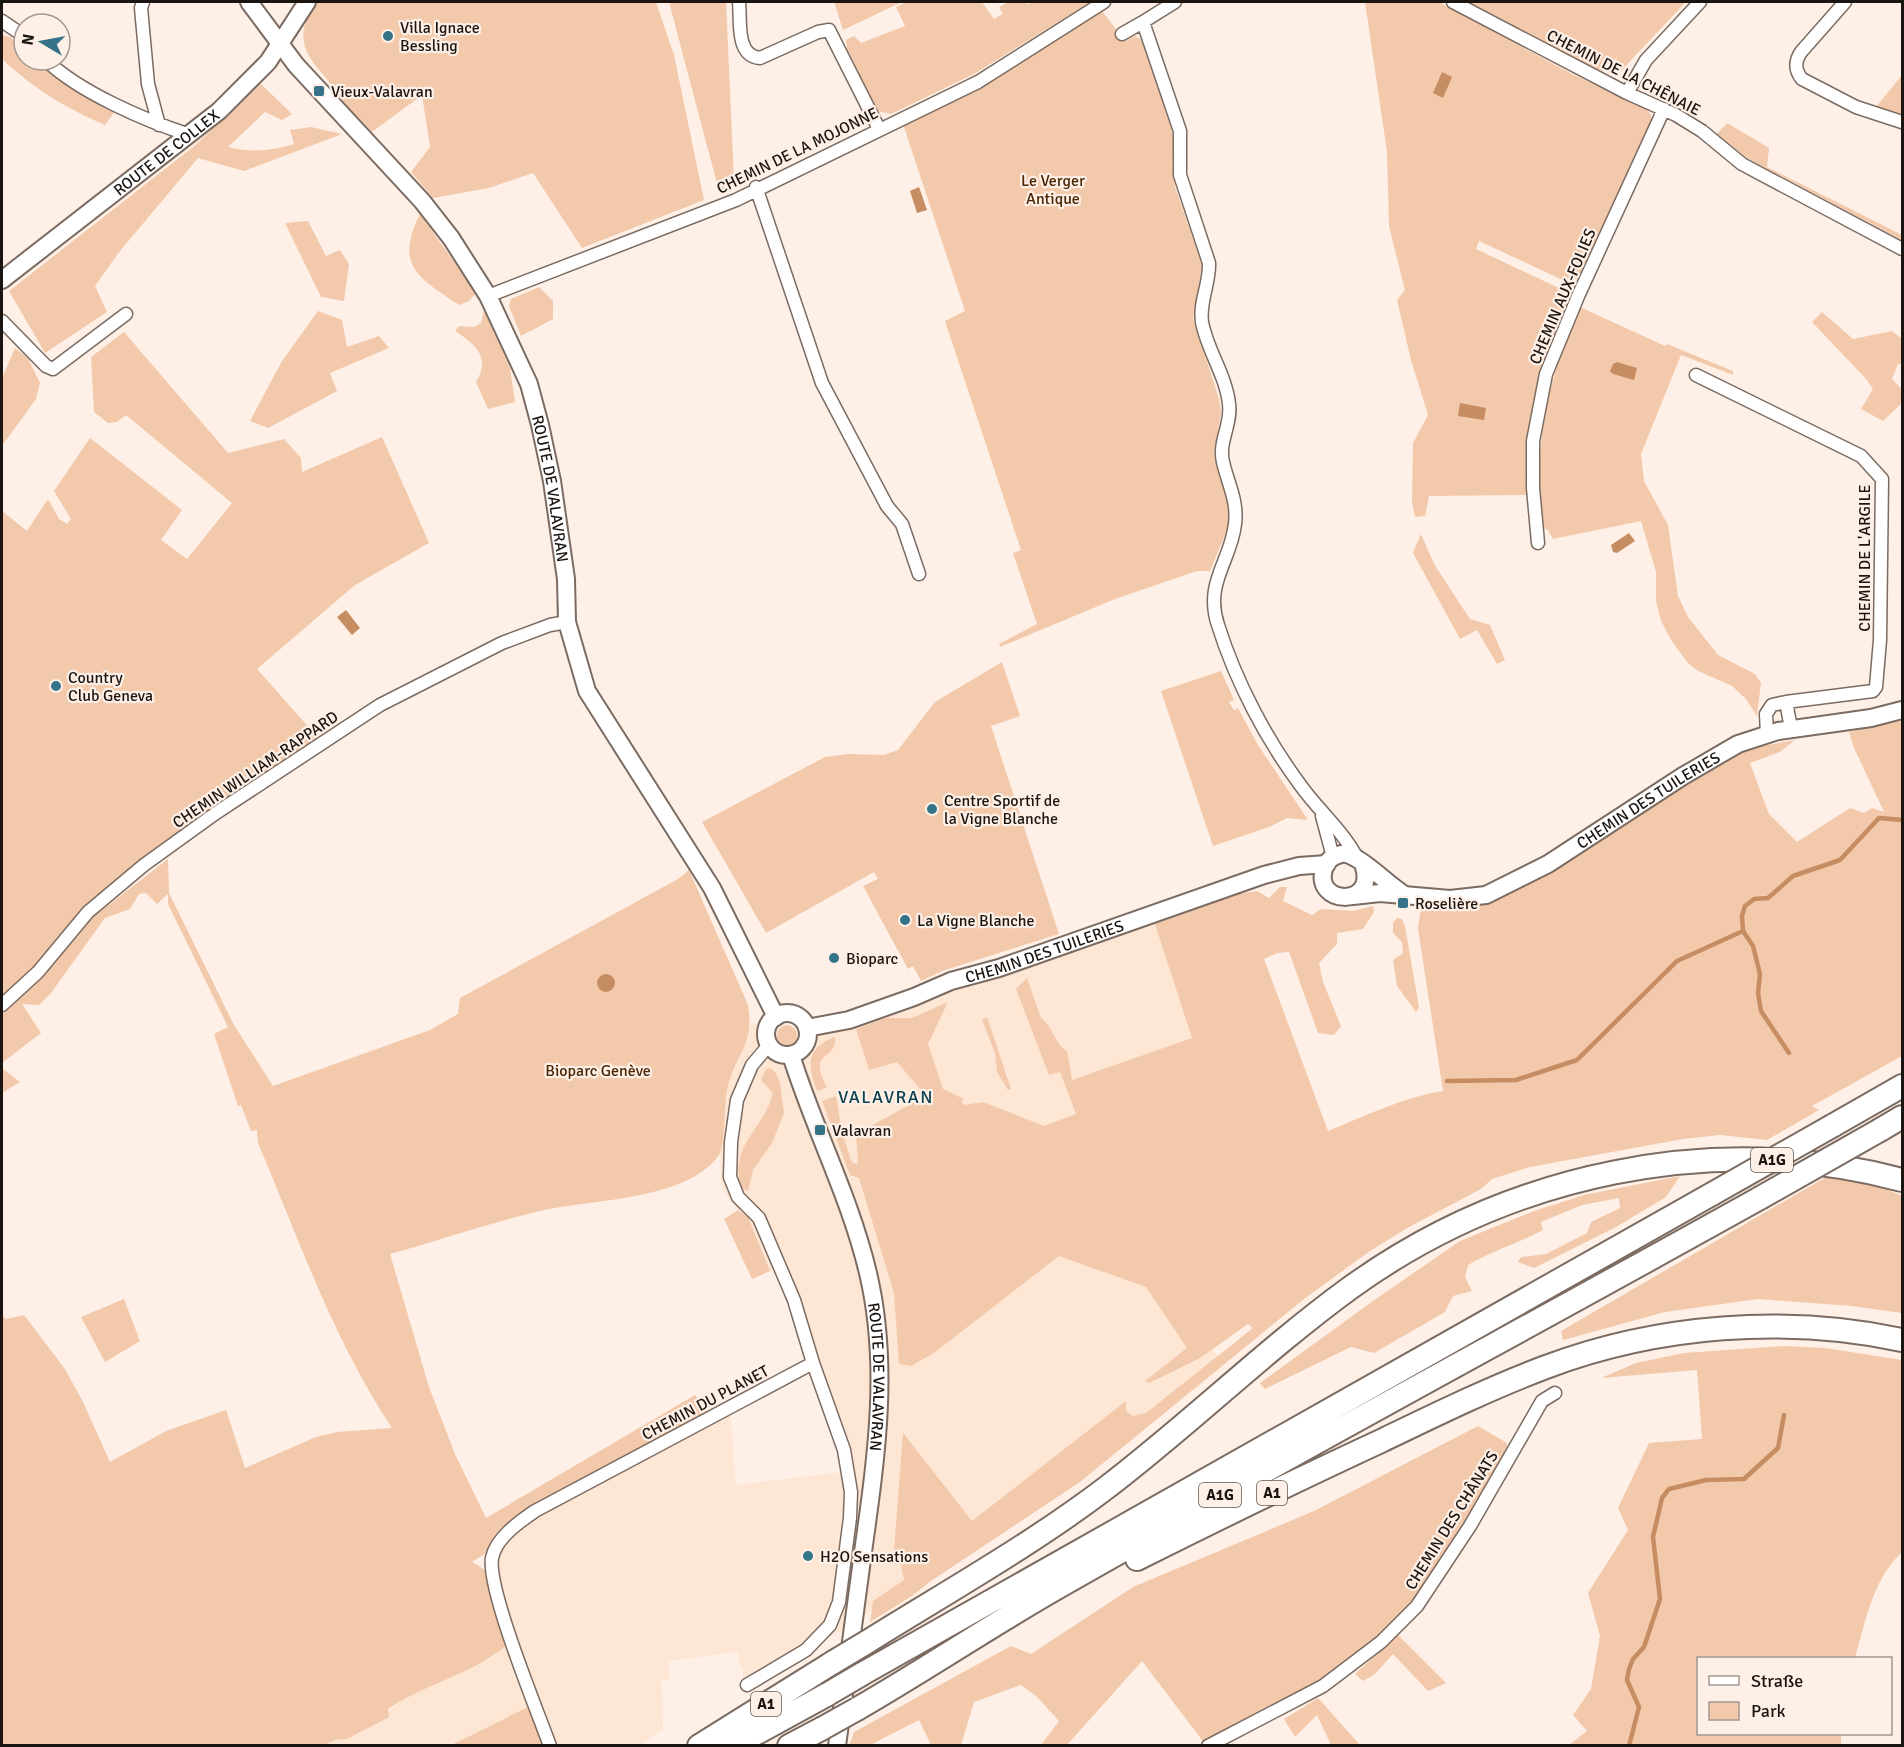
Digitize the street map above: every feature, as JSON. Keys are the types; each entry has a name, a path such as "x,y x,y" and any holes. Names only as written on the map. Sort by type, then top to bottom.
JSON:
{"highway":[{"name":"A1G","path":"733,1746 1902,1086"},
{"name":"A1G","path":"938,1662 1050,1592 1262,1472 1902,1117"},
{"name":"A1","path":"699,1746 1074,1511 1356,1284 1409,1250 1479,1214 1515,1199 1590,1177 1667,1163 1706,1160 1802,1162 1902,1180"},
{"name":"A1","path":"789,1746 938,1662 1263,1497 1403,1430 1555,1364 1655,1337 1736,1328 1814,1328 1902,1340"}],"street":[{"path":"143,2 141,8 148,84 159,125"},
{"name":"ROUTE DE VALAVRAN","path":"249,2 313,84 422,201 452,238 488,296 529,384 540,425 552,481 566,579 567,622 587,691 707,880 776,1017"},
{"name":"ROUTE DE COLLEX","path":"2,280 190,135 268,62 307,2"},
{"path":"739,2 742,42 745,53 751,58 760,58 818,32 829,30 879,129"},
{"name":"CHEMIN DE LA MOJONNE","path":"488,296 735,200 978,82 1104,2"},
{"path":"1122,34 1175,2"},
{"name":"CHEMIN DE LA CHÊNAIE","path":"1453,2 1664,110 1702,131 1742,164 1902,249"},
{"path":"1627,93 1646,60 1700,2"},
{"path":"1845,2 1801,52 1796,61 1797,72 1802,79 1856,107 1902,122"},
{"path":"1143,22 1180,131 1180,175 1209,263 1209,277 1202,306 1203,323 1229,403 1222,453 1235,500 1236,518 1234,535 1214,589 1216,617 1250,702 1295,777 1320,812 1336,826 1361,862 1366,880 1353,896 1339,897 1328,890 1323,877 1330,860 1330,837 1320,812"},
{"path":"61,72 76,84 159,125 190,135"},
{"name":"CHEMIN AUX-FOLIES","path":"1538,543 1533,488 1533,441 1546,374 1579,294 1664,110"},
{"path":"756,188 822,383 887,506 902,524 919,574"},
{"path":"2,321 46,366 52,369 126,314"},
{"name":"CHEMIN DE L'ARGILE","path":"1696,375 1861,456 1882,479 1880,640 1876,687 1873,691 1786,702"},
{"name":"CHEMIN WILLIAM-RAPPARD","path":"2,1005 38,972 88,912 144,865 216,813 381,705 502,643 550,625 567,622"},
{"path":"1767,734 1766,714 1772,705 1786,702 1791,728"},
{"name":"CHEMIN DES TUILERIES","path":"1353,896 1403,894 1426,899 1459,899 1500,889 1565,854 1718,754 1767,734 1791,728 1871,718 1902,710"},
{"path":"1330,860 1345,854 1361,862"},
{"name":"CHEMIN DES TUILERIES","path":"807,1028 849,1020 951,981 999,968 1247,880 1330,860"},
{"name":"CHEMIN DES TUILERIES","path":"1361,862 1403,894"},
{"name":"CHEMIN DES TUILERIES","path":"1282,872 1317,881 1328,890"},
{"path":"786,1013 796,1015 807,1028 808,1035 803,1048 791,1055 779,1053 769,1045 766,1033 776,1017 786,1013"},
{"path":"747,1685 806,1650 825,1631 837,1611 850,1518 851,1492 844,1450 813,1363 794,1300 759,1218 738,1197 730,1177 730,1142 739,1093 752,1065 769,1045"},
{"name":"ROUTE DE VALAVRAN","path":"791,1055 855,1226 868,1274 878,1343 880,1397 877,1452 837,1746"},
{"name":"CHEMIN DU PLANET","path":"550,1746 515,1650 494,1579 493,1556 498,1546 510,1529 535,1511 813,1363"},
{"name":"CHEMIN DES CHÂNATS","path":"1208,1746 1323,1686 1381,1642 1431,1587 1487,1498 1542,1401 1555,1393"}],"shaded area":[{"path":"1442,72 1452,77 1443,98 1433,93"},
{"path":"919,187 927,210 917,213 910,191"},
{"path":"1617,362 1637,368 1634,380 1610,371 1613,364"},
{"path":"1460,403 1486,408 1484,420 1458,416"},
{"path":"1629,533 1635,541 1617,553 1613,552 1611,545"},
{"path":"346,610 360,628 352,635 337,617"},
{"path":"1149,915 1155,924 1193,1038 1065,1083 1076,1114 1186,1309 1219,1358 985,1539 743,1692 743,1667 740,1667 738,1652 668,1661 670,1679 662,1680 663,1729 640,1745 544,1745 530,1706 449,1745 325,1746 335,1740 347,1739 406,1697 493,1657 508,1644 483,1555 506,1528 730,1406 736,1485 842,1472 841,1458 787,1298 774,1269 770,1271 748,1217 738,1210 725,1193 721,1181 720,1153 728,1083 749,1037 750,1022 786,1035"},
{"path":"606,974 612,977 615,983 612,989 606,992 600,989 597,983 600,977"}],"green space":[{"path":"317,2 656,2 674,55 704,200 582,248 533,173 489,188 433,198 411,172 430,147 422,95 372,132 336,94 307,51 303,33 305,24"},
{"path":"669,2 726,2 734,180 720,195"},
{"path":"834,2 902,2 843,30"},
{"path":"906,2 982,2 994,19 1003,14 999,7 1008,2 1026,2 1027,4 1032,2 1090,2 974,74 891,114 877,111 847,48 846,40 854,36 861,43 905,26 896,7"},
{"path":"1365,2 1439,2 1570,73 1647,109 1651,115 1651,123 1579,278 1565,281 1479,241 1476,249 1563,290 1567,295 1567,304 1548,352 1530,419 1526,495 1429,496 1425,516 1415,517 1412,502 1413,443 1428,415 1411,360 1397,300 1405,290 1389,226 1387,152"},
{"path":"1466,2 1686,2 1618,74 1606,72 1619,55 1602,72"},
{"name":"Le Verger Antique","path":"1102,11 1125,41 1135,36 1142,40 1171,128 1174,141 1172,167 1175,187 1202,265 1193,318 1219,399 1221,412 1214,454 1229,509 1228,528 1210,571 1197,571 1115,599 1000,647 999,644 1037,624 1013,553 1021,550 945,321 965,311 903,124 1009,71"},
{"path":"2,35 12,39 12,68 2,59"},
{"path":"17,72 49,72 55,78 115,111 105,125 38,88"},
{"path":"1902,75 1902,116 1876,107"},
{"path":"261,84 292,114 282,120 265,112 228,147 253,151 270,150 294,144 290,130 311,127 342,134 244,171 198,158 120,251 95,286 107,312 45,353 9,291 193,147"},
{"path":"1727,123 1769,148 1767,167 1902,235 1902,240 1747,158 1717,134"},
{"path":"420,214 476,293 469,301 459,305 432,287 415,269 410,259 410,246"},
{"path":"308,221 326,256 340,250 349,264 344,301 321,297 285,223"},
{"path":"539,287 553,301 553,319 521,336 509,306 511,299"},
{"path":"1580,307 1665,346 1667,344 1733,371 1733,375 1681,355 1641,454 1644,481 1668,525 1678,596 1688,617 1718,655 1755,674 1761,683 1757,716 1746,699 1732,686 1698,671 1687,662 1671,640 1661,621 1656,601 1656,572 1641,521 1553,539 1548,530 1541,527 1540,467 1545,414 1558,362"},
{"path":"318,311 342,320 347,347 379,336 389,348 330,373 337,391 268,428 250,421 282,361"},
{"path":"484,311 510,368 515,402 488,409 476,382 482,365 479,352 455,331 459,326 475,327 481,323"},
{"path":"1822,312 1853,339 1892,331 1902,339 1902,364 1898,364 1892,379 1902,389 1902,403 1883,421 1861,409 1873,389 1867,380 1812,322"},
{"path":"124,332 228,453 284,439 301,458 302,472 382,437 429,543 355,585 257,669 320,740 158,847 81,911 33,969 2,997 2,511 27,531 48,499 59,519 67,524 71,519 54,491 90,438 182,510 161,540 187,559 232,503 126,415 117,422 108,423 94,412 91,357"},
{"path":"15,348 28,358 40,383 36,399 2,446 2,378"},
{"path":"1421,534 1434,564 1470,619 1490,625 1505,660 1497,664 1477,630 1460,639 1413,553"},
{"name":"Centre Sportif de la Vigne Blanche","path":"1002,662 1020,716 991,726 1059,934 945,970 921,981 913,966 908,969 863,886 878,879 874,872 766,933 702,822 825,757 849,754 884,755 898,750 935,702"},
{"path":"1221,671 1234,700 1229,702 1234,710 1238,708 1258,745 1308,820 1287,818 1269,827 1213,846 1161,691"},
{"path":"1902,720 1902,1056 1812,1106 1819,1110 1767,1140 1720,1135 1683,1139 1530,1167 1492,1179 1481,1189 1409,1227 1370,1251 1304,1299 1080,1482 870,1622 873,1601 904,1580 901,1565 893,1564 903,1433 972,1521 1126,1401 1126,1411 1133,1416 1146,1413 1253,1328 1248,1324 1200,1358 1149,1383 1145,1381 1187,1348 1146,1287 1059,1256 934,1353 911,1366 899,1364 894,1293 859,1178 850,1175 822,1101 836,1096 842,1133 852,1163 858,1164 856,1134 926,1096 897,1062 869,1070 856,1029 885,1018 912,1018 948,1002 928,1044 943,1089 964,1099 961,1101 964,1105 983,1102 1044,1126 1076,1114 1060,1072 1049,1075 1016,989 1027,978 1041,1018 1059,1044 1067,1051 1072,1080 1192,1038 1155,924 1239,894 1257,891 1269,898 1280,887 1287,887 1283,901 1312,915 1321,909 1353,911 1373,906 1374,912 1363,929 1337,933 1337,944 1319,963 1323,982 1341,1026 1334,1035 1318,1033 1289,952 1277,953 1264,959 1328,1131 1399,1102 1443,1091 1418,929 1420,913 1426,905 1450,908 1479,904 1546,873 1745,749 1795,740 1780,752 1750,763 1769,814 1797,842 1850,808 1864,813 1872,808 1884,812 1854,748 1849,732"},
{"name":"Bioparc Genève","path":"168,859 169,893 234,1025 273,1086 430,1030 458,1014 460,998 678,879 689,870 748,1005 748,1037 727,1089 723,1142 719,1155 704,1170 685,1181 661,1190 540,1211 390,1254 429,1387 455,1454 486,1518 695,1395 708,1413 525,1513 483,1555 472,1562 487,1571 508,1644 465,1671 403,1700 388,1709 389,1717 347,1739 335,1740 325,1745 2,1745 2,1315 6,1319 24,1315 65,1369 83,1402 110,1462 166,1431 226,1410 245,1468 316,1437 337,1432 392,1428 352,1360 335,1325 258,1143 257,1130 251,1131 241,1105 238,1106 214,1034 228,1027 168,904 168,894 157,904 146,893 139,894 130,909 105,918 51,993 39,1005 22,1004 41,1033 2,1063 2,1010 53,965 77,932 93,917"},
{"path":"1397,918 1402,919 1405,926 1419,1007 1416,1012 1397,986 1393,960 1403,953 1402,942 1393,933 1393,923"},
{"path":"987,1017 1011,1089 1008,1090 997,1072 995,1053 982,1020"},
{"path":"783,1025 791,1025 797,1031 797,1039 791,1045 783,1045 777,1039 777,1031"},
{"path":"835,1037 832,1050 821,1061 820,1067 827,1087 817,1091 811,1058 819,1046"},
{"path":"2,1068 20,1082 2,1093"},
{"path":"770,1068 775,1072 780,1083 784,1113 772,1143 753,1170 748,1191 741,1188 740,1159 743,1148 769,1106 773,1093 761,1080 766,1069"},
{"path":"1680,1176 1666,1197 1616,1227 1534,1268 1518,1262 1521,1257 1546,1254 1587,1233 1591,1222 1620,1208 1619,1198 1582,1205 1541,1222 1543,1230 1468,1265 1465,1277 1472,1291 1453,1296 1445,1312 1374,1353 1351,1347 1265,1389 1260,1383 1460,1241 1534,1211 1584,1195"},
{"path":"1828,1176 1867,1181 1902,1196 1902,1313 1852,1306 1758,1299 1665,1312 1563,1340 1561,1331"},
{"path":"738,1210 748,1217 770,1271 752,1279 724,1219"},
{"path":"124,1299 140,1341 105,1362 81,1317"},
{"path":"1784,1346 1825,1348 1902,1360 1902,1552 1892,1563 1877,1588 1855,1657 1697,1657 1697,1735 1841,1735 1841,1745 1569,1745 1587,1731 1573,1715 1591,1689 1600,1636 1588,1593 1628,1530 1618,1508 1649,1443 1702,1439 1697,1370 1601,1378 1636,1363 1684,1353"},
{"path":"1478,1426 1507,1443 1507,1455 1440,1567 1409,1609 1372,1643 1327,1676 1205,1744 1142,1661 1067,1745 1041,1745 1059,1721 1036,1696 1021,1685 974,1702 961,1745 931,1745 919,1720 870,1745 849,1746 854,1732 1011,1646 1031,1654 1133,1587 1314,1511"},
{"path":"1398,1635 1446,1683 1428,1691 1393,1654 1375,1674 1363,1681 1355,1674"},
{"path":"1318,1698 1360,1745 1331,1745 1317,1715 1295,1737 1284,1719"},
{"path":"530,1706 544,1746 449,1746"}],"waterway":[{"path":"1789,1053 1761,1011 1758,993 1760,974 1753,946 1743,931 1742,916 1745,906 1754,899 1768,898 1793,876 1840,860 1879,818 1902,820"},
{"path":"1447,1081 1516,1080 1577,1060 1677,961 1743,931"},
{"path":"1629,1746 1639,1707 1627,1680 1629,1669 1633,1659 1644,1647 1660,1599 1653,1537 1662,1498 1669,1489 1706,1480 1744,1479 1778,1448 1784,1415"}],"place":[{"name":"Villa Ignace Bessling","path":"388,36"},
{"name":"Vieux-Valavran","path":"319,91"},
{"name":"Country Club Geneva","path":"56,686"},
{"name":"Centre Sportif de la Vigne Blanche","path":"932,809"},
{"name":"Roselière","path":"1403,903"},
{"name":"La Vigne Blanche","path":"905,920"},
{"name":"Bioparc","path":"834,958"},
{"name":"Valavran","path":"820,1130"},
{"name":"H2O Sensations","path":"808,1556"}],"district":[{"name":"VALAVRAN","path":"886,1097"}]}
